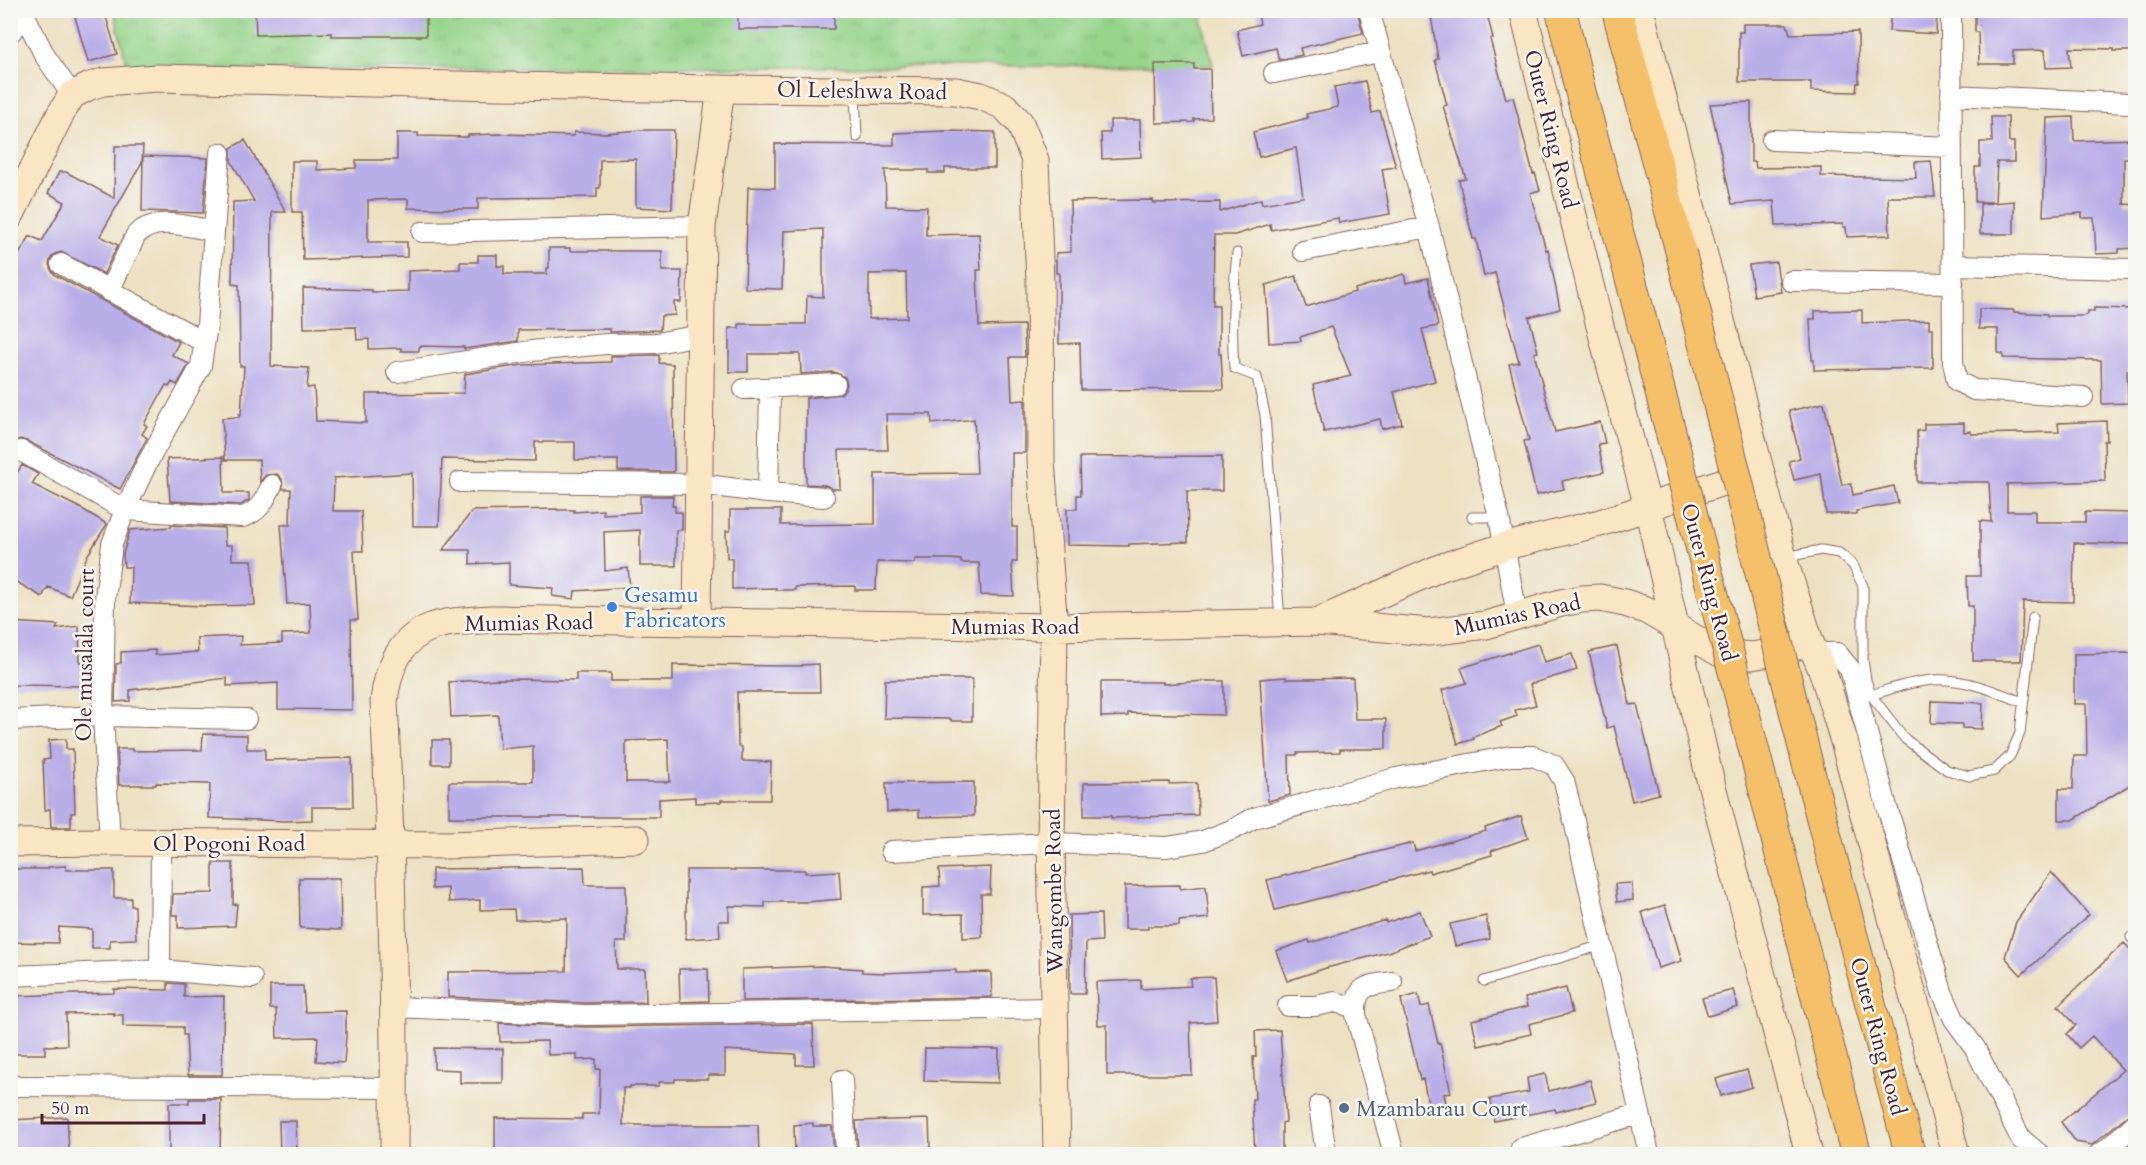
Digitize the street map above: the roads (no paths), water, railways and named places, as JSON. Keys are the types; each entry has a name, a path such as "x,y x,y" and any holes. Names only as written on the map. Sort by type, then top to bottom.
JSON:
{"main road":[{"name":"Outer Ring Road","path":"1523,10 1600,326 1648,507 1708,771 1809,1155"},
{"name":"Outer Ring Road","path":"1561,10 1751,739 1856,1155"},
{"name":"Outer Ring Road","path":"1617,10 1681,253 1814,790 1910,1155"},
{"path":"1640,10 1784,558 1854,775 1956,1155"},
{"name":"Ol Leleshwa Road","path":"72,95 103,82 157,78 498,86 956,91 981,96 1004,106 1020,123 1035,160 1040,283 1041,461 1054,627"},
{"path":"697,622 702,226 721,89"},
{"path":"10,216 72,95"},
{"name":"Mumias Road","path":"1318,622 1442,567 1506,546 1600,523 1726,481 1762,478"},
{"name":"Mumias Road","path":"394,1155 391,843 384,702 386,684 403,647 416,635 432,626 491,619 1054,627 1318,622 1429,632 1486,625 1571,601 1600,598 1646,610 1720,653 1751,656 1777,652 1816,657"},
{"name":"Wangombe Road","path":"1054,627 1051,843 1058,1155"},
{"name":"Ol Pogoni Road","path":"10,843 448,845 636,839"}],"street":[{"path":"1369,10 1429,227 1506,546 1517,615"},
{"path":"1951,10 1953,362 1957,381 1974,390 2083,397"},
{"path":"10,33 23,13 45,56 72,95"},
{"path":"1274,73 1380,51"},
{"path":"1952,95 2129,103"},
{"path":"1772,140 1952,147"},
{"name":"Ole musalala court","path":"111,842 103,716 107,580 112,544 146,465 201,366 220,153"},
{"path":"109,291 136,235 143,228 157,224 173,224 214,231"},
{"path":"422,232 702,226"},
{"path":"1303,252 1429,227"},
{"path":"61,264 204,342"},
{"path":"1791,281 2132,269"},
{"path":"397,372 531,351 606,344 656,343 700,335"},
{"path":"744,389 835,384"},
{"path":"768,493 770,388"},
{"path":"21,451 125,510 243,518 262,506 272,485"},
{"path":"460,482 699,484 768,493 824,497"},
{"path":"1816,657 1820,653 1837,653 1850,669 1887,807 1942,992 1954,1019 1975,1048 2021,1139 2039,1155"},
{"path":"10,720 103,716 246,718"},
{"path":"891,851 1051,843 1167,847 1203,841 1234,830 1254,818 1396,778 1511,756 1533,756 1554,765 1564,781 1649,1155"},
{"path":"160,970 161,843"},
{"path":"10,976 160,970 252,978"},
{"path":"1392,982 1370,985 1360,992 1355,1001 1356,1015 1394,1155"},
{"path":"1288,1006 1315,1006 1335,1002 1356,1008"},
{"path":"394,1007 585,1015 1055,1008"},
{"path":"842,1080 846,1155"},
{"path":"10,1086 394,1088"},
{"path":"1319,1106 1326,1155"},
{"path":"1521,1148 1639,1114"},
{"path":"2099,1155 2136,1124"}],"lane":[{"path":"855,90 857,137"},
{"path":"1237,253 1232,300 1234,368 1257,378 1264,415 1280,623"},
{"path":"1472,517 1499,518"},
{"path":"1784,558 1821,550 1839,553 1853,565 1863,586 1863,660 1871,695 1905,739 1947,770 1969,776 1994,771 2010,756 2020,733 2033,617"},
{"path":"1871,695 1926,680 1953,681 1984,688 2023,702"},
{"path":"1484,981 1602,945"}],"place":[{"name":"Gesamu Fabricators","path":"612,607"},
{"name":"Mzambarau Court","path":"1344,1108"}]}
